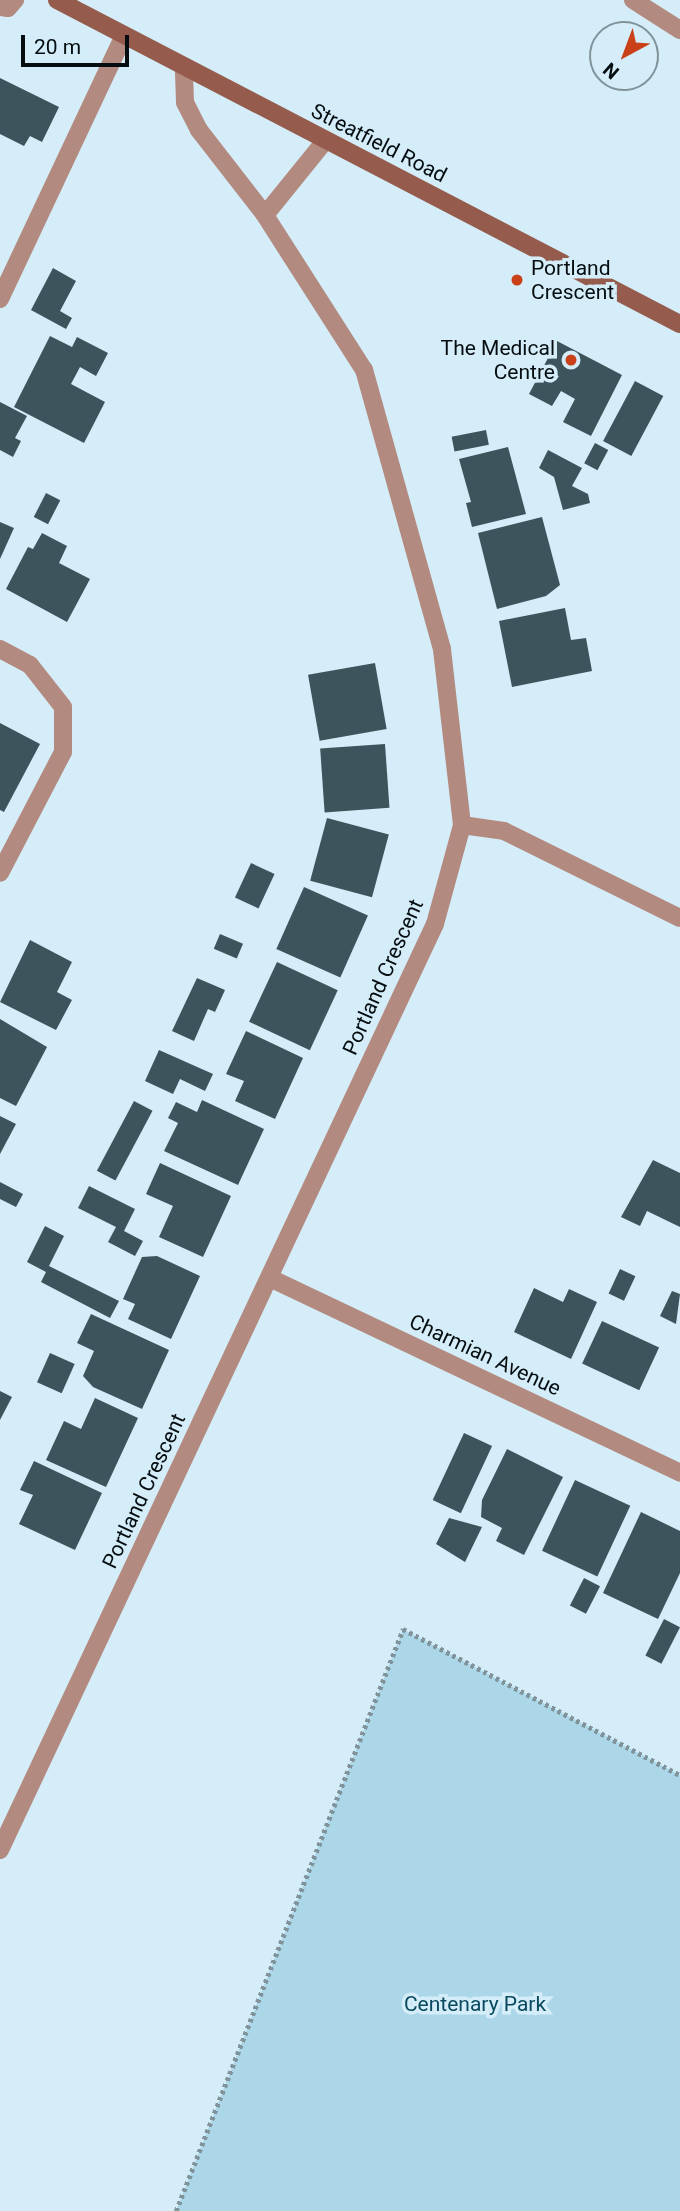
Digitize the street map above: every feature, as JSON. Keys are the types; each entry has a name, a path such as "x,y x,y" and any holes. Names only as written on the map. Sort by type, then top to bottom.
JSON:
{"street":[{"path":"0,7 8,8 15,0"},
{"name":"Streatfield Road","path":"57,0 680,324"},
{"path":"633,0 680,30"},
{"path":"0,299 124,36"},
{"name":"Portland Crescent","path":"0,1850 435,924 461,825 442,649 364,370 265,215 199,131 185,102 184,68"},
{"path":"265,215 325,141"},
{"path":"0,649 30,665 63,707 63,752 0,873"},
{"path":"461,825 504,831 680,918"},
{"name":"Charmian Avenue","path":"270,1278 680,1474"}],"path":[{"path":"176,2211 403,1629 680,1775"}],"green space":[{"name":"Centenary Park","path":"403,1629 680,1775 680,2211 176,2211"}],"building":[{"path":"0,78 59,107 42,142 30,136 24,146 0,134"},
{"path":"53,268 76,281 60,311 72,318 66,329 31,310"},
{"path":"50,336 72,347 77,337 108,353 96,376 80,367 71,384 105,402 84,443 14,407"},
{"path":"557,341 622,375 591,436 563,422 575,399 561,391 552,406 529,394"},
{"path":"635,381 663,396 631,456 603,441"},
{"path":"0,402 27,416 15,438 21,441 13,457 0,450"},
{"path":"486,430 489,445 455,451 452,437"},
{"path":"595,443 608,450 597,470 584,463"},
{"path":"508,447 526,514 472,527 466,503 471,502 459,459"},
{"path":"548,450 582,468 572,486 588,494 590,503 563,510 554,477 539,468"},
{"path":"46,493 60,500 48,524 34,517"},
{"path":"542,517 560,585 546,596 497,609 478,533"},
{"path":"0,522 14,528 0,559"},
{"path":"42,533 67,546 59,563 90,579 67,622 6,589 28,547 33,549"},
{"path":"565,608 571,640 586,638 592,671 512,687 499,621"},
{"path":"375,663 387,729 320,741 308,675"},
{"path":"0,723 40,744 4,812 0,810"},
{"path":"385,744 389,808 325,812 320,749"},
{"path":"327,818 389,835 372,897 310,881"},
{"path":"251,863 275,874 259,908 235,897"},
{"path":"304,887 368,915 340,978 276,949"},
{"path":"220,934 243,944 237,958 214,949"},
{"path":"30,940 72,962 57,992 72,1000 56,1030 0,1002"},
{"path":"277,962 338,990 310,1050 249,1022"},
{"path":"197,978 225,990 215,1012 208,1009 194,1041 172,1031"},
{"path":"0,1019 47,1047 16,1106 0,1098"},
{"path":"246,1031 303,1058 275,1119 235,1101 244,1081 226,1074"},
{"path":"159,1050 213,1074 205,1091 180,1079 173,1094 145,1081"},
{"path":"202,1100 264,1129 238,1185 164,1151 178,1123 168,1118 176,1102 197,1112"},
{"path":"134,1101 153,1111 115,1181 97,1171"},
{"path":"0,1116 16,1124 0,1154"},
{"path":"653,1160 680,1173 680,1227 647,1211 640,1226 621,1217"},
{"path":"160,1163 231,1196 203,1257 159,1237 173,1206 146,1194"},
{"path":"0,1182 23,1194 16,1207 0,1199"},
{"path":"89,1186 135,1209 124,1231 143,1241 135,1256 108,1242 116,1227 78,1208"},
{"path":"45,1226 64,1236 49,1266 119,1301 110,1318 41,1282 46,1272 27,1262"},
{"path":"157,1256 200,1276 171,1339 128,1319 135,1304 123,1299 142,1257"},
{"path":"620,1269 635,1276 624,1301 609,1293"},
{"path":"534,1288 563,1302 569,1289 597,1302 571,1359 514,1332"},
{"path":"672,1291 680,1294 676,1324 660,1316"},
{"path":"91,1314 169,1350 142,1409 93,1387 83,1376 94,1351 77,1343"},
{"path":"602,1321 659,1348 639,1390 582,1364"},
{"path":"50,1353 75,1364 62,1393 37,1382"},
{"path":"0,1391 12,1397 0,1420"},
{"path":"95,1398 138,1418 106,1487 46,1460 64,1421 81,1429"},
{"path":"464,1433 492,1446 461,1513 433,1500"},
{"path":"507,1449 563,1477 524,1555 496,1541 502,1528 481,1517 482,1500"},
{"path":"34,1461 102,1493 75,1550 19,1524 33,1495 20,1490"},
{"path":"575,1480 630,1506 597,1576 542,1551"},
{"path":"641,1512 680,1531 680,1573 658,1619 603,1593"},
{"path":"449,1518 482,1527 465,1562 436,1544"},
{"path":"584,1578 600,1586 586,1614 570,1606"},
{"path":"664,1619 680,1627 661,1664 645,1656"}],"place":[{"name":"Portland Crescent","path":"517,280"},
{"name":"The Medical Centre","path":"571,360"}]}
